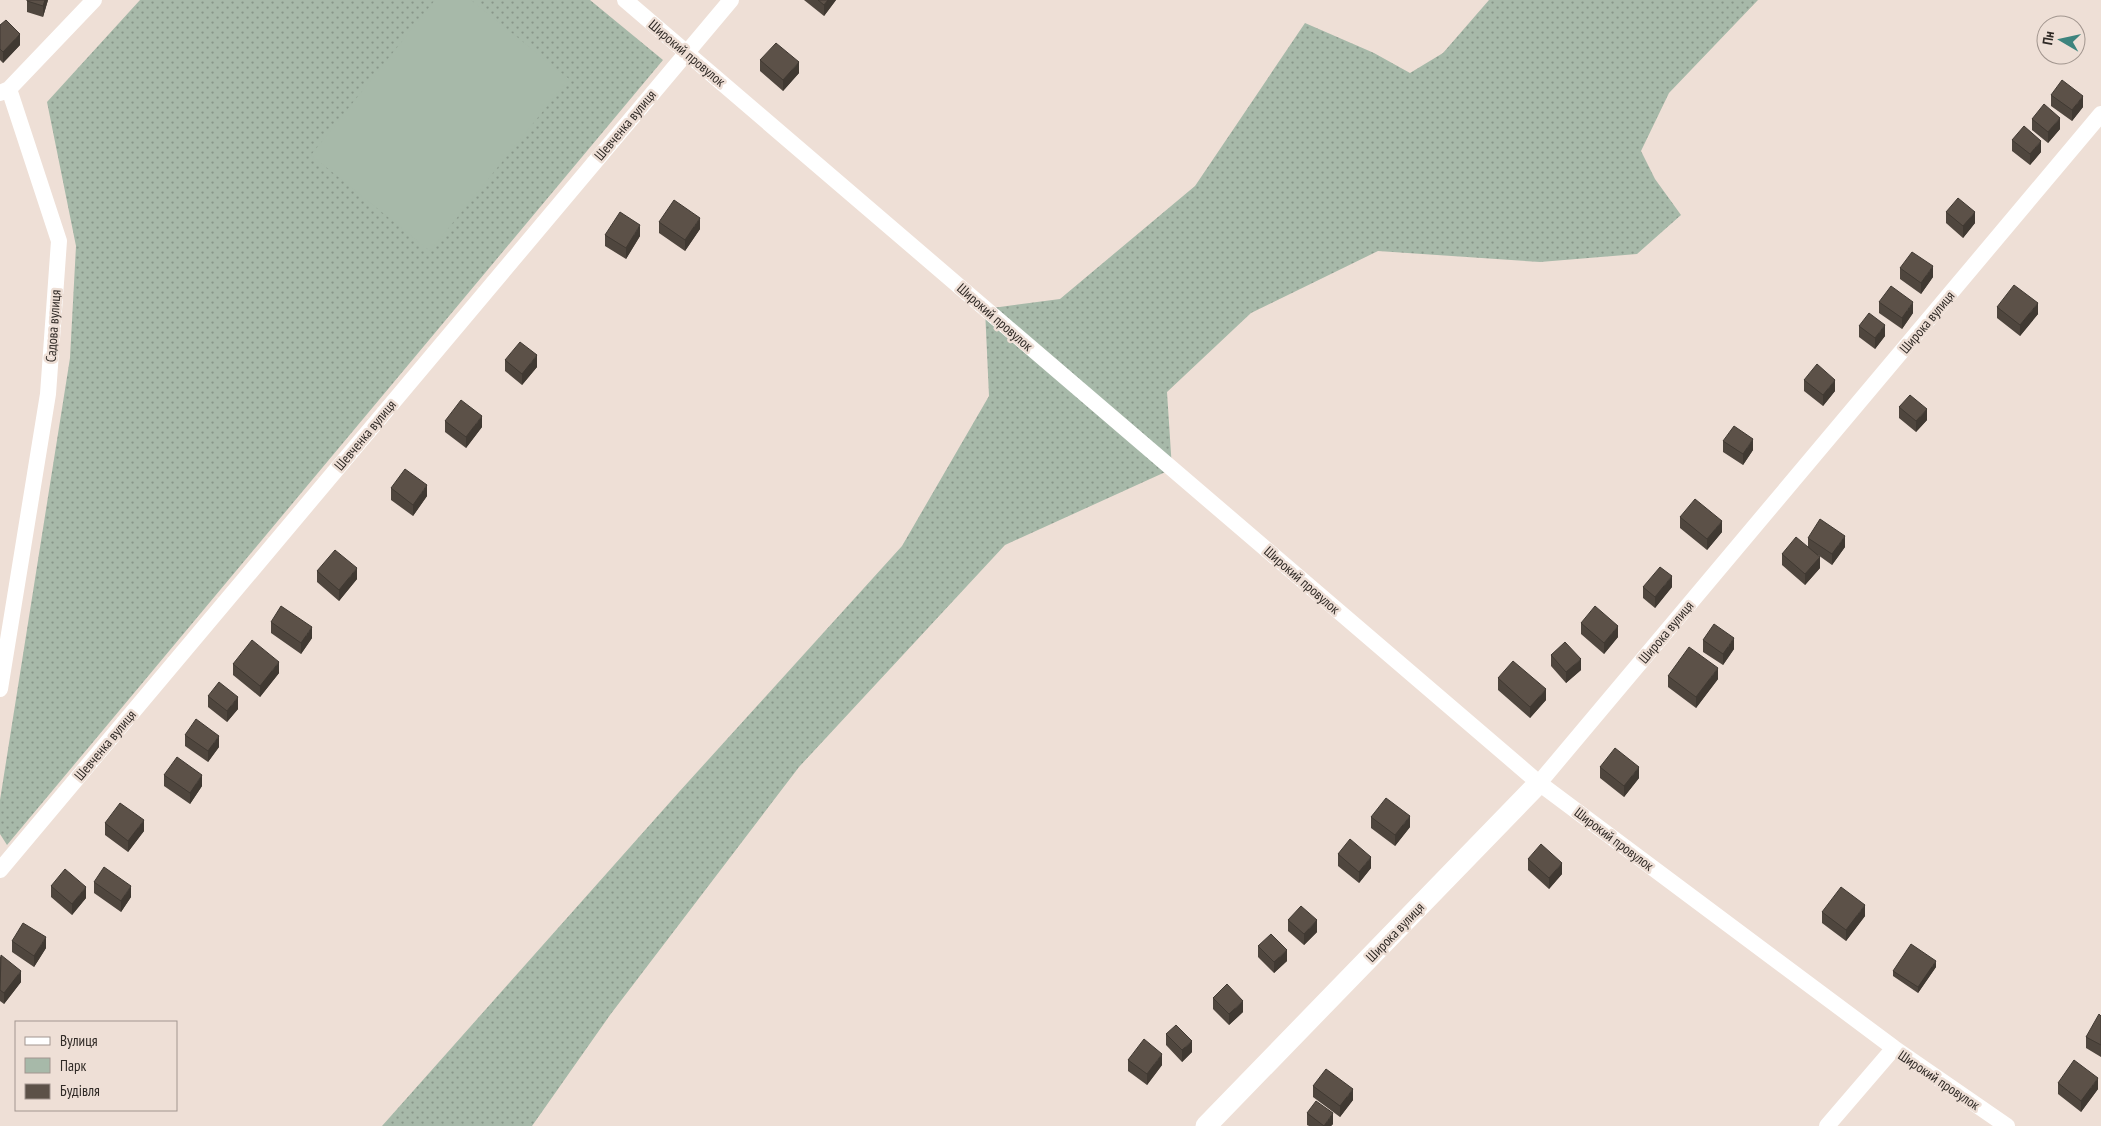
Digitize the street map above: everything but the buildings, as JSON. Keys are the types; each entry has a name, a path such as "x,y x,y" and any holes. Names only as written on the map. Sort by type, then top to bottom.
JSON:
{"street":[{"name":"Садова вулиця","path":"0,689 48,394 59,241 5,91 94,0"},
{"name":"Широкий провулок","path":"625,0 1539,783 1894,1048 2007,1126"},
{"name":"Шевченка вулиця","path":"0,870 730,0"},
{"name":"Широка вулиця","path":"1206,1126 1539,783 2101,114"},
{"path":"1827,1126 1894,1048"}],"green space":[{"path":"140,0 590,0 663,60 7,845 0,834 0,800 70,358 76,246 47,102"},
{"path":"435,0 471,0 569,79 430,251 311,155"},
{"path":"1489,0 1758,0 1669,93 1641,151 1655,179 1681,215 1637,254 1540,262 1378,251 1251,313 1167,392 1172,469 1005,545 799,767 610,1015 532,1126 382,1126 679,792 902,546 989,396 985,309 1060,299 1195,186 1305,23 1374,53 1410,73 1443,53"}]}
